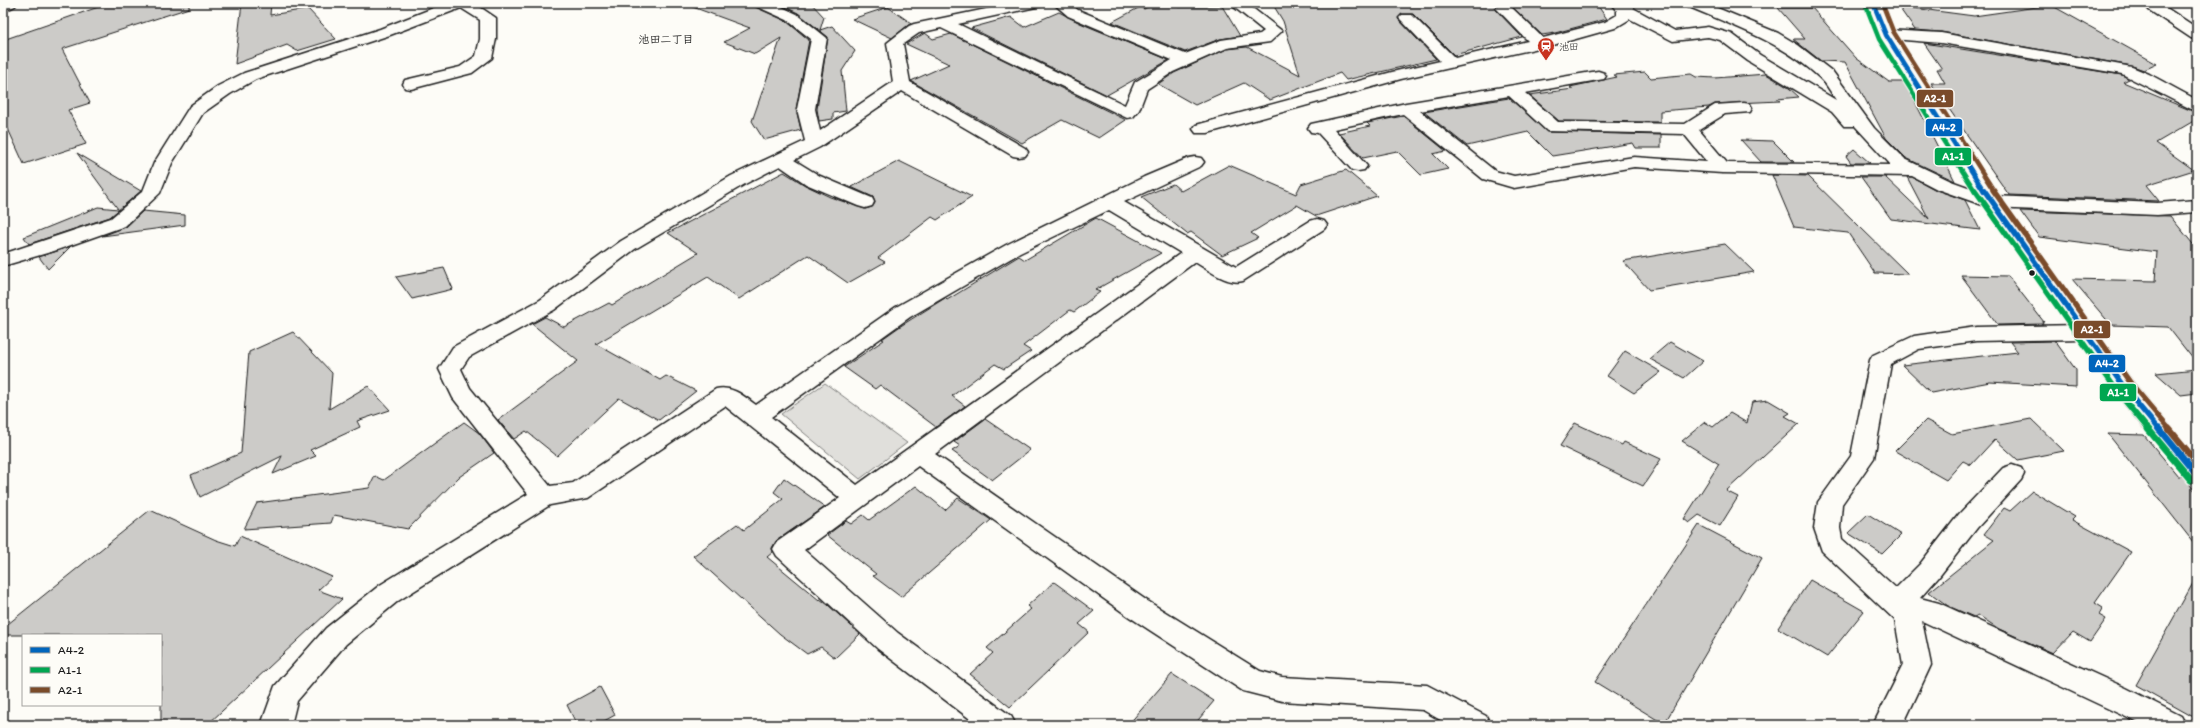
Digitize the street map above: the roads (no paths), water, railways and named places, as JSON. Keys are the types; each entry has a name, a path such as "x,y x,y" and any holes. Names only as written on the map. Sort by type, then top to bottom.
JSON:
{"street":[{"path":"3,7 10,3"},
{"path":"3,260 47,248 118,222 151,193 163,163 196,110 224,90 250,76 385,32 462,3 488,18 488,39 484,58 466,70 411,84"},
{"path":"761,3 792,17 818,38 806,109 814,142"},
{"path":"943,23 993,3"},
{"path":"902,84 895,43 914,29 1036,3"},
{"path":"1060,3 1073,13 1187,60"},
{"path":"943,23 1127,113 1133,108 1141,87 1164,70 1220,45 1249,39 1264,39 1274,31 1236,3"},
{"path":"1692,3 1772,36 1792,48 1827,75 1868,132 1899,163 1944,185 1991,202 2157,209 2195,205"},
{"path":"1873,3 1886,35 1991,202 2126,390 2197,475"},
{"path":"2151,3 2197,35"},
{"path":"1623,5 1673,36 1708,32 1726,37 1754,58 1838,108 1856,128 1868,132"},
{"path":"1202,129 1398,75 1540,44 1610,25 1624,17 1623,5"},
{"path":"1504,8 1540,44"},
{"path":"1407,18 1451,63"},
{"path":"1886,35 1941,38 2126,70 2143,77 2197,107"},
{"path":"1358,166 1319,128 1406,108 1511,89 1598,76"},
{"path":"544,496 461,392 450,369 460,352 547,305 628,245 738,180 814,142 902,84"},
{"path":"902,84 1019,152"},
{"path":"1511,89 1553,127 1689,129 1721,109 1744,108"},
{"path":"1406,108 1489,175 1514,182 1634,162 1722,168 1916,171"},
{"path":"1689,129 1722,168"},
{"path":"781,159 813,180 865,202"},
{"path":"755,417 903,312 1013,249 1151,181 1195,162"},
{"path":"1110,202 1194,253 1236,276 1317,225"},
{"path":"1001,725 888,641 786,549 1194,253"},
{"path":"1888,725 1917,665 1907,615 1831,544 1827,528 1830,502 1862,458 1881,360 1914,343 1976,334 2083,332"},
{"path":"276,725 285,695 336,636 389,593 544,496 578,491 724,395 755,417 857,498"},
{"path":"918,454 1137,608 1253,682 1282,689 1427,698 1476,725"},
{"path":"1896,606 1929,571 1968,521 2012,474"},
{"path":"1896,606 1930,611 2116,696 2171,725"}],"place":[{"name":"池田","path":"1546,61"}],"district":[{"name":"池田二丁目","path":"666,39"}]}
